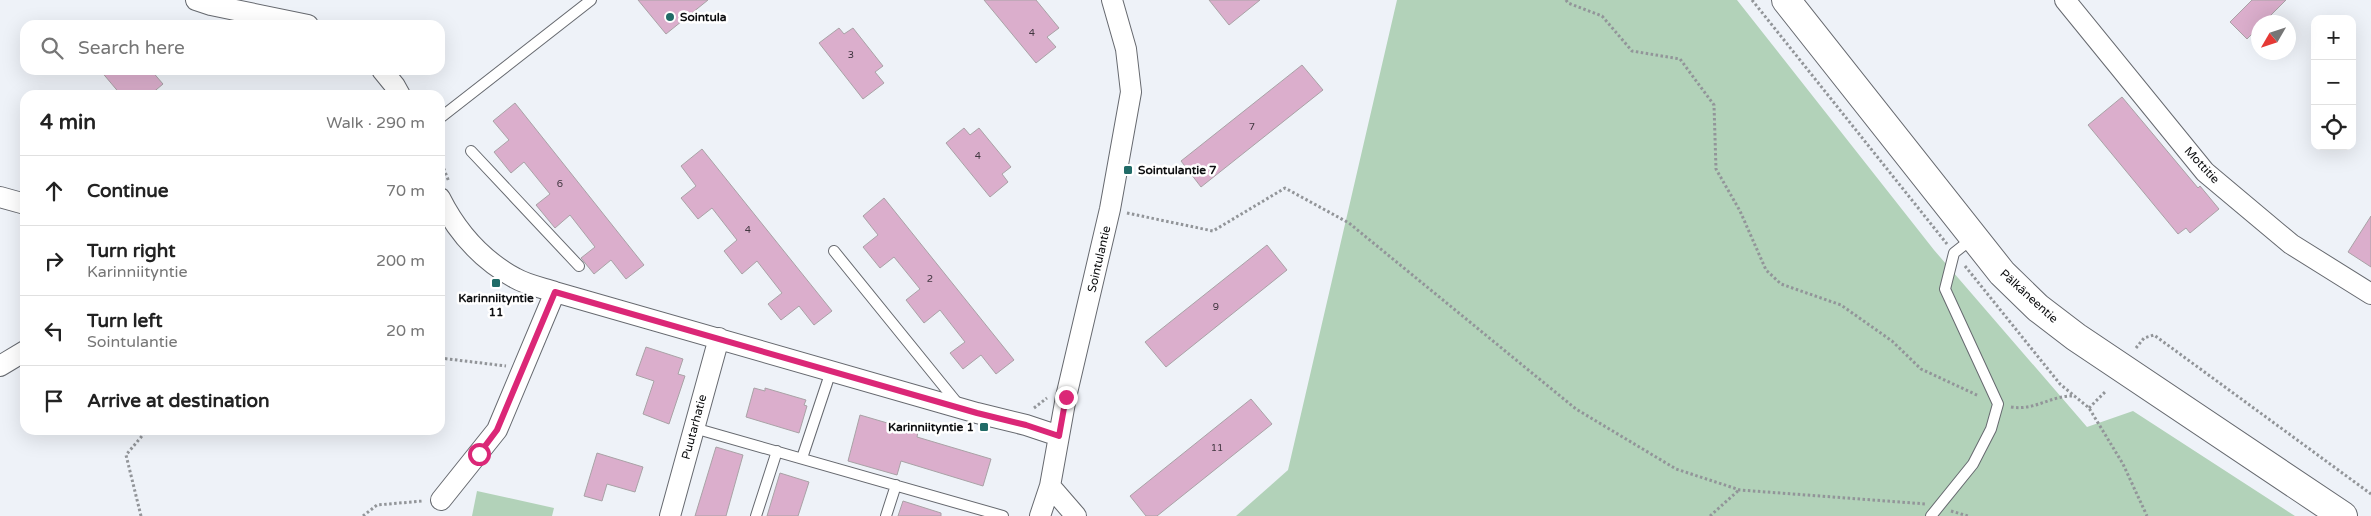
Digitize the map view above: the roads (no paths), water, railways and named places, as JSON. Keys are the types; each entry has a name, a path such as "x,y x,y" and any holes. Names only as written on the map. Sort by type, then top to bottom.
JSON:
{"main road":[{"name":"Pälkäneentie","path":"1786,0 2002,273 2038,308 2076,337 2343,516"}],"street":[{"path":"196,0 211,6 282,20"},
{"name":"Sointulantie","path":"1040,516 1050,486 1059,436 1110,209 1132,92 1126,48 1112,0"},
{"name":"Mottitie","path":"2065,0 2205,172 2291,244 2371,294"},
{"path":"386,75 398,90"},
{"path":"445,192 460,232 485,258 517,279 555,292 1059,436"},
{"path":"0,198 20,203"},
{"path":"441,500 497,430 555,292"},
{"name":"Puutarhatie","path":"670,516 719,338"},
{"path":"0,366 20,354"},
{"path":"1050,486 1076,516"}],"lane":[{"path":"445,114 591,0"},
{"path":"471,151 578,266"},
{"path":"1931,516 1973,464 1991,430 1998,404 1945,289 1954,253 1974,238"},
{"path":"834,251 960,407"},
{"path":"802,458 831,371"},
{"path":"694,428 1003,516"},
{"path":"756,516 777,451"},
{"path":"886,516 896,485"}],"place":[{"name":"Sointula","path":"670,17"},
{"name":"Sointulantie 7","path":"1128,170"},
{"name":"Karinniityntie 11","path":"496,283"},
{"name":"Karinniityntie 1","path":"984,427"}]}
